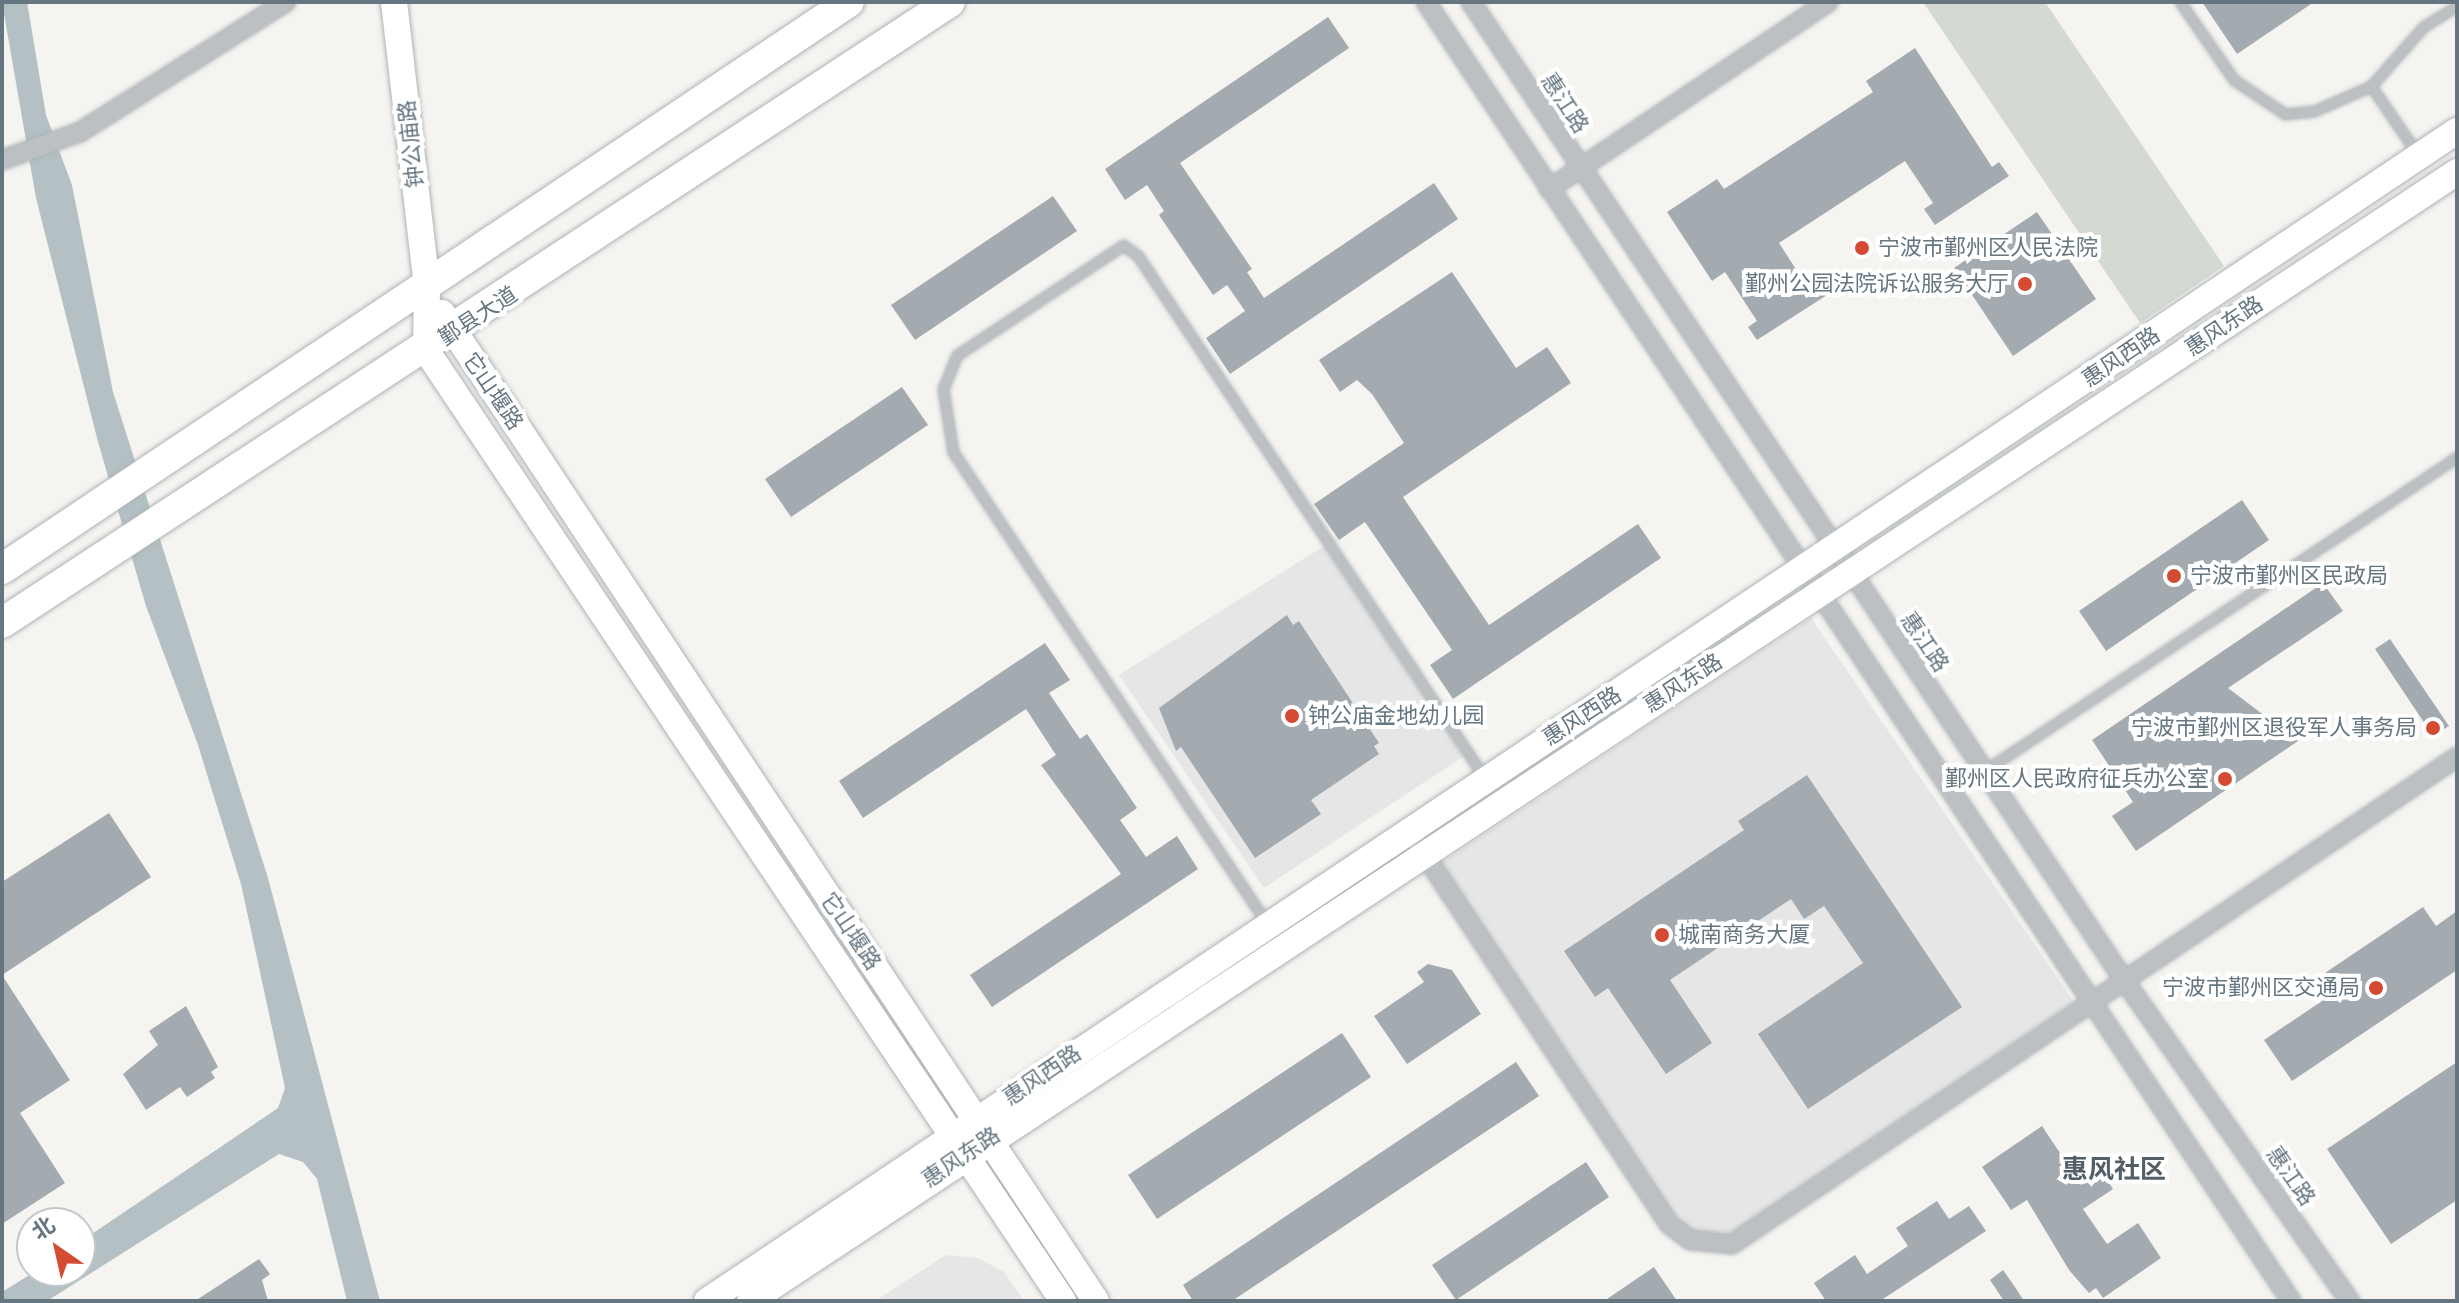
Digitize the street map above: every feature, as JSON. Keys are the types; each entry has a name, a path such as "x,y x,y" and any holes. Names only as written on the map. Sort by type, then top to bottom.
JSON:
{"main road":[{"path":"2,569 179,455 849,2"},
{"name":"鄞县大道","path":"2,623 172,509 454,332 950,2"}],"street":[{"path":"2,160 80,132 286,2"},
{"name":"钟公庙路","path":"394,2 427,287"},
{"path":"1426,2 1817,597 2291,1301"},
{"name":"惠江路","path":"1471,2 1850,575 2124,980 2350,1301"},
{"path":"1549,189 1828,2"},
{"name":"惠风西路","path":"1275,934 1494,790 1801,572 2457,131"},
{"name":"惠风东路","path":"1494,790 1817,597 2457,172"},
{"path":"426,350 427,287"},
{"name":"它山堰路","path":"427,287 1096,1301"},
{"name":"它山堰路","path":"426,350 1063,1301"},
{"path":"1417,840 1655,1205 1690,1240 1732,1244 2457,757"},
{"name":"惠风东路","path":"750,1301 957,1146 1275,934"},
{"path":"707,1301 957,1146"}],"lane":[{"path":"2180,2 2234,80 2268,107 2285,114 2314,111 2371,86 2423,27 2457,6"},
{"path":"2371,86 2419,156"},
{"path":"1275,934 953,452 943,389 957,355 1123,245 1138,256 1494,790"},
{"path":"1984,771 2457,457"}],"shaded area":[{"path":"2,2 27,2 46,115 72,185 113,392 268,878 380,1301 347,1301 317,1179 303,1162 279,1154 96,1270 96,1231 278,1108 285,1088 241,884 197,742 146,606 98,442 36,198"},
{"path":"1923,2 2045,2 2224,266 2140,323"},
{"name":"钟公庙金地幼儿园","path":"1324,546 1464,756 1264,888 1119,675"},
{"path":"1811,618 2074,1002 1735,1231 1692,1233 1662,1201 1441,863"},
{"path":"946,1255 978,1258 1004,1272 1024,1301 875,1301"},
{"path":"16,1283 16,1287 69,1287 47,1301 2,1301 2,1292"}],"building":[{"path":"2202,2 2314,2 2237,54"},
{"path":"1328,17 1349,48 1180,163 1252,269 1247,272 1264,298 1434,183 1458,219 1230,374 1206,338 1245,311 1227,285 1213,295 1159,215 1164,211 1147,185 1125,200 1105,169"},
{"path":"1915,48 1992,167 1999,162 2009,176 1935,225 1924,209 1933,203 1905,161 1779,243 1808,288 1818,281 1827,295 1757,340 1748,327 1757,321 1725,272 1712,281 1667,212 1717,179 1724,189 1873,92 1866,81"},
{"path":"1053,196 1077,231 915,340 891,305"},
{"name":"鄞州公园法院诉讼服务大厅","path":"2037,212 2096,299 2013,356 1954,268"},
{"path":"1452,272 1516,368 1547,347 1571,383 1403,497 1489,625 1638,524 1661,558 1453,699 1430,665 1452,650 1365,522 1339,540 1314,504 1404,443 1372,394 1357,380 1340,392 1319,360"},
{"path":"902,387 928,425 791,517 765,479"},
{"name":"宁波市鄞州区民政局","path":"2242,500 2269,540 2106,651 2079,611"},
{"path":"2323,583 2343,611 2228,688 2298,741 2136,851 2112,816 2133,802 2092,740"},
{"path":"1287,615 1293,625 1299,621 1379,743 1374,746 1379,754 1311,800 1321,814 1255,858 1181,747 1176,751 1159,708"},
{"path":"2390,639 2449,726 2433,736 2375,649"},
{"path":"1045,643 1070,680 1049,693 1080,739 1087,734 1137,808 1120,820 1146,857 1177,836 1198,869 992,1007 970,975 1121,874 1041,765 1056,755 1026,709 863,818 839,781"},
{"name":"城南商务大厦","path":"1807,775 1962,1007 1808,1109 1758,1034 1863,963 1824,906 1804,919 1791,899 1670,980 1712,1043 1666,1074 1608,988 1595,997 1564,951 1744,830 1738,821"},
{"path":"109,813 151,877 2,975 2,882"},
{"name":"宁波市鄞州区交通局","path":"2423,907 2436,926 2457,911 2457,970 2292,1081 2264,1040 2328,997 2316,979"},
{"path":"1428,964 1452,970 1481,1014 1407,1064 1374,1016 1424,982 1417,972"},
{"path":"2,975 70,1080 20,1113 65,1183 28,1207 16,1207 16,1215 2,1224"},
{"path":"186,1006 218,1067 211,1072 215,1078 187,1097 180,1087 146,1110 123,1074 158,1045 149,1031"},
{"path":"1342,1033 1371,1077 1157,1219 1128,1175"},
{"path":"1516,1062 1539,1096 1232,1301 1193,1301 1183,1285"},
{"path":"2457,1062 2457,1200 2391,1244 2327,1149"},
{"path":"2042,1126 2070,1168 2090,1155 2113,1189 2083,1209 2107,1244 2138,1223 2161,1258 2103,1298 2096,1288 2089,1293 2069,1270 2027,1200 2011,1210 1982,1167"},
{"path":"1586,1162 1609,1197 1456,1300 1432,1265"},
{"path":"1937,1201 1949,1219 1969,1206 1986,1231 1880,1301 1826,1301 1814,1283 1855,1255 1867,1274 1908,1246 1896,1228"},
{"path":"259,1259 270,1274 262,1280 268,1301 195,1301"},
{"path":"1654,1267 1677,1301 1604,1301"},
{"path":"2003,1270 2024,1301 2004,1301 1990,1280"}],"place":[{"name":"宁波市鄞州区人民法院","path":"1862,248"},
{"name":"鄞州公园法院诉讼服务大厅","path":"2025,284"},
{"name":"宁波市鄞州区民政局","path":"2174,576"},
{"name":"钟公庙金地幼儿园","path":"1292,716"},
{"name":"宁波市鄞州区退役军人事务局","path":"2433,728"},
{"name":"鄞州区人民政府征兵办公室","path":"2225,779"},
{"name":"城南商务大厦","path":"1662,935"},
{"name":"宁波市鄞州区交通局","path":"2376,988"}],"district":[{"name":"惠风社区","path":"2114,1170"}]}
